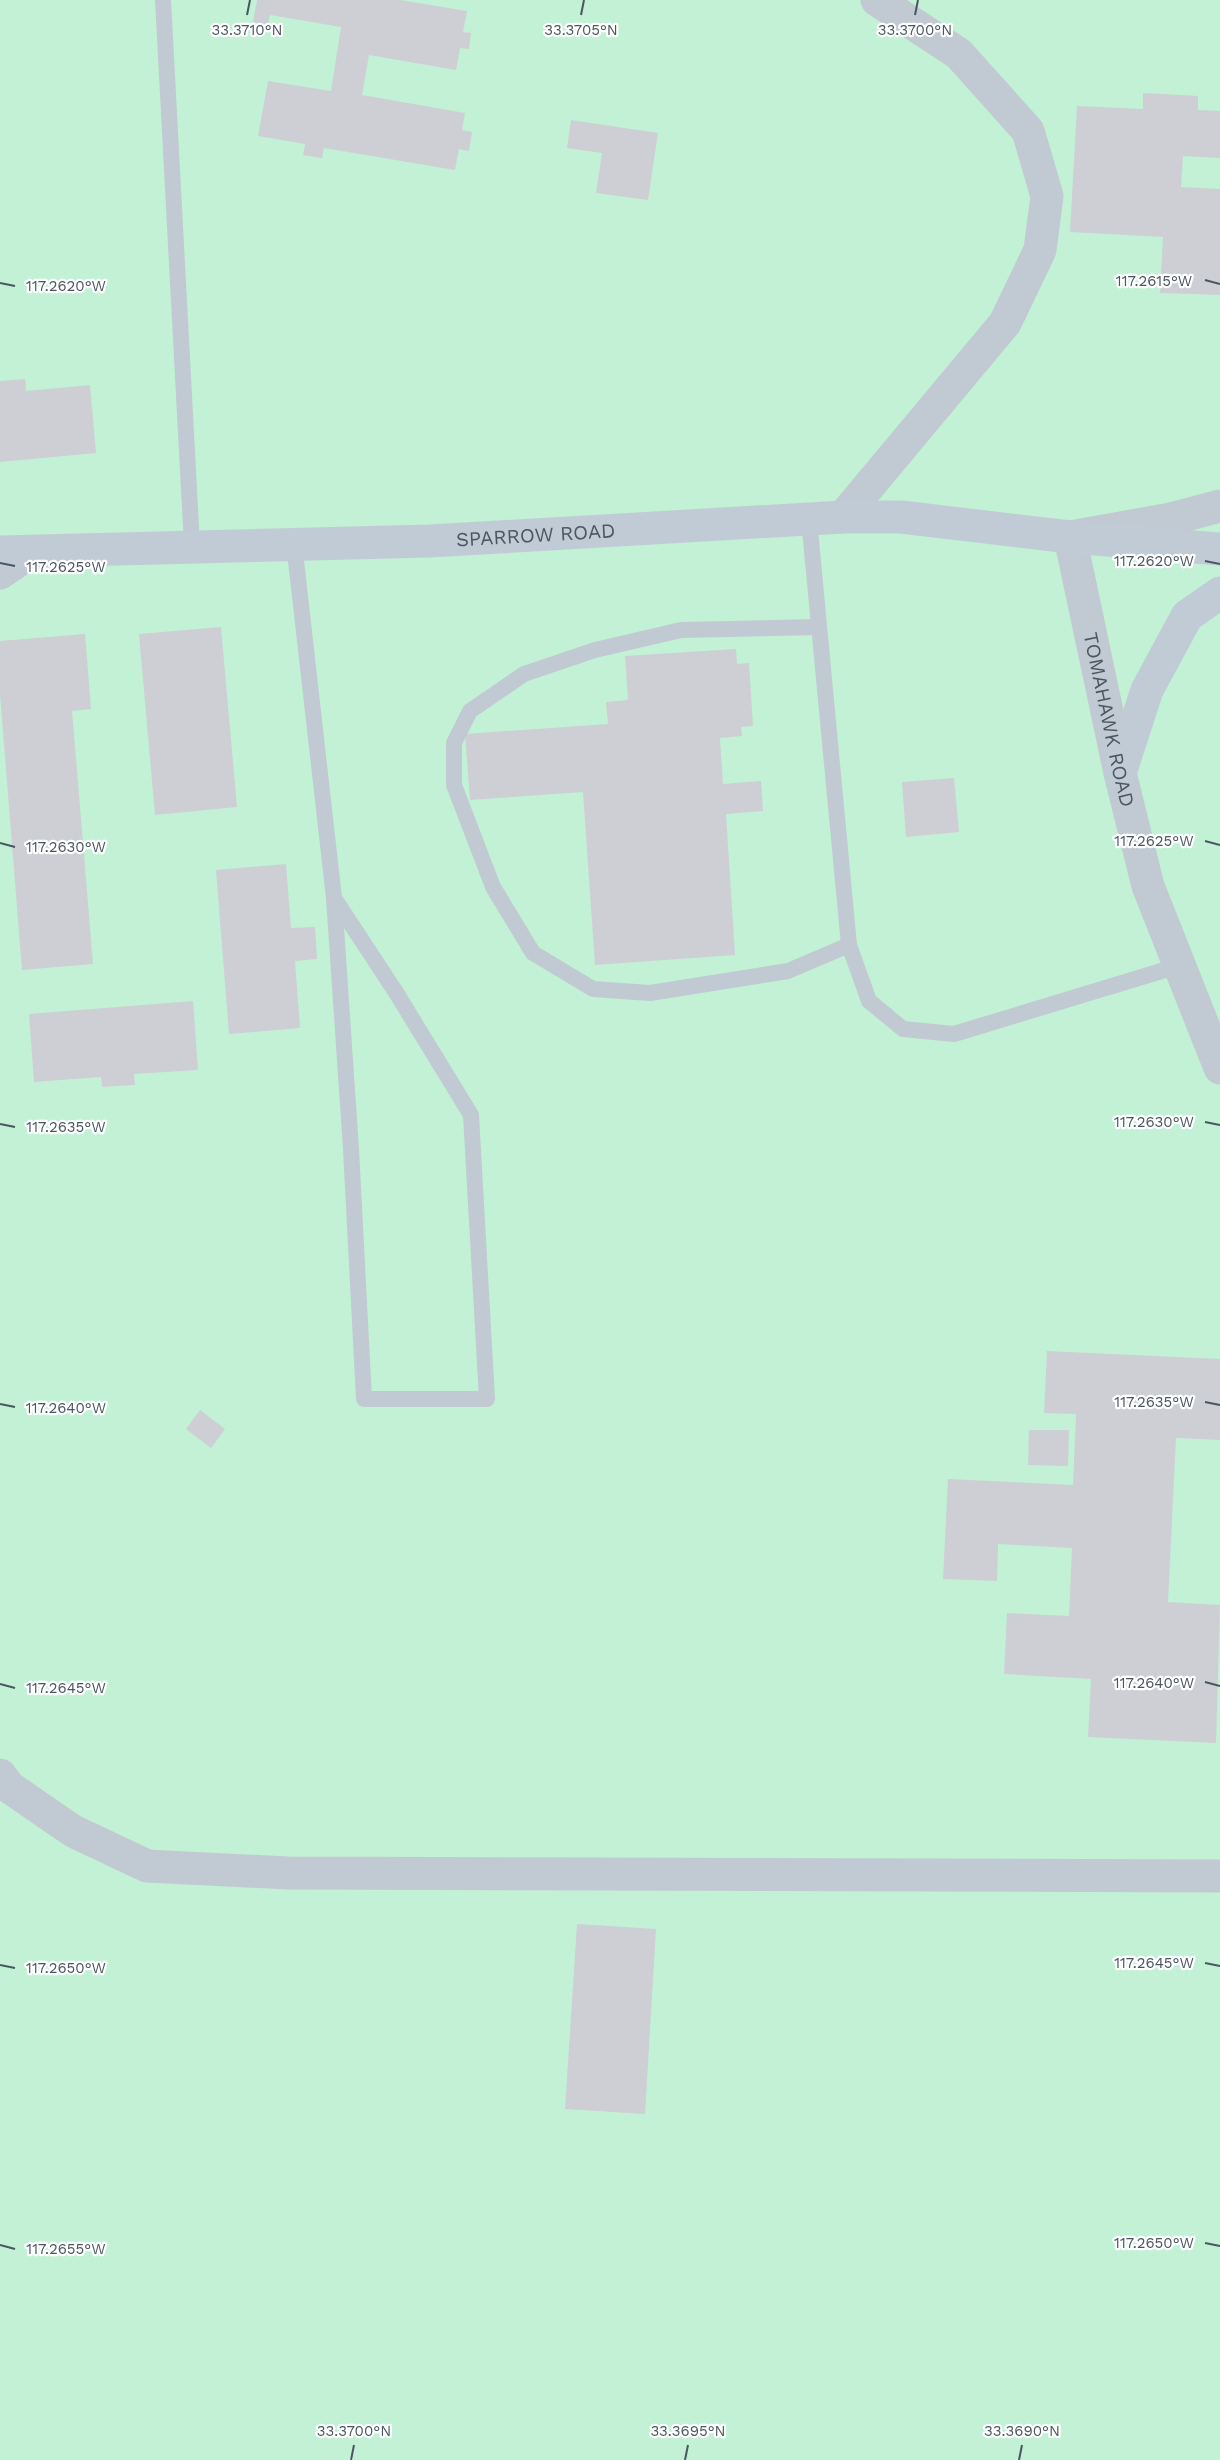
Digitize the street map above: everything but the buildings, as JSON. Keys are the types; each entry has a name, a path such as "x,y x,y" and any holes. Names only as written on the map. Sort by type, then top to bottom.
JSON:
{"street":[{"path":"843,516 1005,323 1040,250 1047,196 1028,131 959,54 877,0"},
{"name":"SPARROW ROAD","path":"1070,537 1172,519 1220,506"},
{"name":"SPARROW ROAD","path":"16,552 430,541 843,516 901,517 1070,537 1220,549"},
{"name":"TOMAHAWK ROAD","path":"1070,537 1120,773 1148,886 1220,1068"},
{"path":"0,573 16,552"},
{"path":"1120,773 1147,690 1187,616 1220,593"},
{"path":"0,1775 9,1787 73,1832 147,1866 300,1873 1220,1876"}],"lane":[{"path":"163,0 192,546"},
{"path":"809,519 849,945 869,1001 903,1029 954,1034 1178,966"},
{"path":"294,543 334,898 351,1149 364,1399 486,1399 471,1115 397,994 334,898"},
{"path":"819,627 681,630 595,650 524,674 470,711 454,743 454,785 493,886 533,953 592,989 651,993 788,971 849,945"}],"green space":[{"path":"0,0 1220,0 1220,2460 0,2460"}]}
